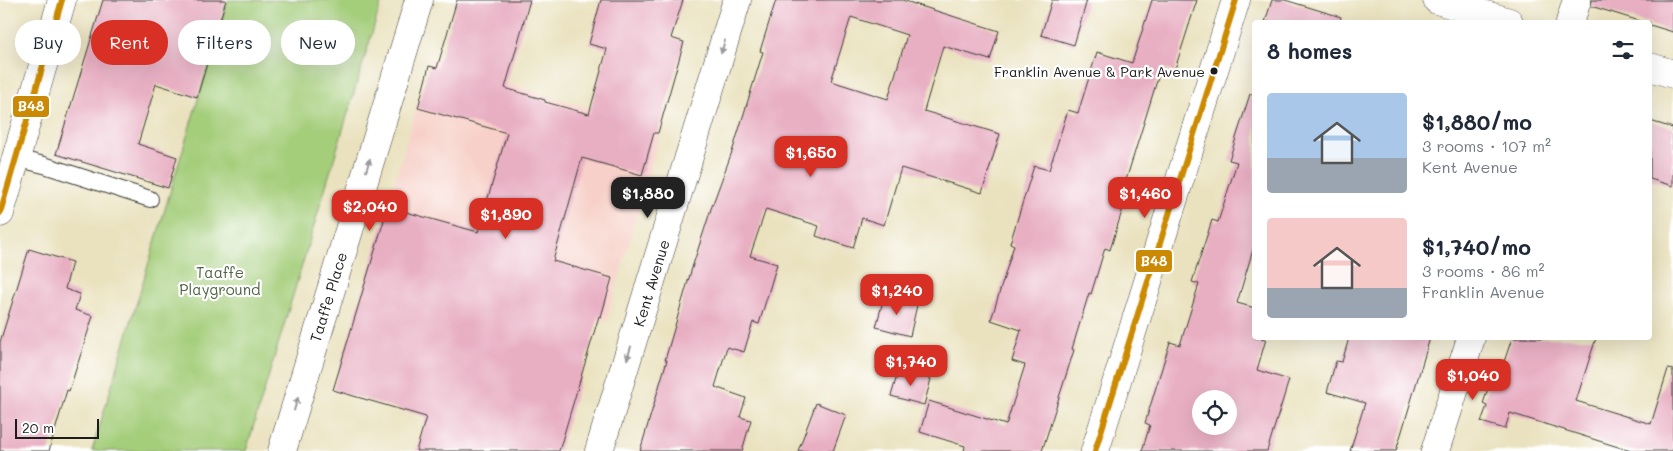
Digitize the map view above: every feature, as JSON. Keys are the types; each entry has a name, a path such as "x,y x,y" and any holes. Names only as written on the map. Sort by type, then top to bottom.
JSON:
{"street":[{"path":"0,213 62,0"},
{"name":"Taaffe Place","path":"282,451 419,0"},
{"name":"Kent Avenue","path":"599,451 737,0"},
{"path":"1095,451 1236,0"},
{"path":"1437,0 1502,20"},
{"path":"1571,20 1577,0"},
{"path":"1652,68 1673,74"},
{"path":"1435,451 1470,340"}],"lane":[{"path":"16,158 150,199"}],"shaded area":[{"path":"431,59 661,131 606,322 375,248"}],"green space":[{"name":"Taaffe Playground","path":"228,0 382,0 246,451 92,451 208,65 271,65 271,20 222,20"}],"building":[{"path":"103,0 226,0 220,20 178,20 178,65 207,65 197,97 156,84 138,144 177,157 168,188 56,154 91,39 91,65 168,65 168,20 97,20"},
{"path":"457,0 530,0 505,88 545,100 545,102 589,114 607,49 589,44 601,0 683,0 671,38 684,42 658,133 654,133 642,175 582,158 553,261 612,278 559,451 416,451 426,417 333,390 388,207 478,232 507,133 418,108 429,66 437,68"},
{"path":"776,0 902,0 999,31 990,60 943,46 924,111 1000,134 982,193 901,168 884,225 862,218 853,248 816,236 819,226 766,209 750,256 777,264 759,324 753,322 744,352 727,347 715,387 746,398 740,417 751,420 742,451 640,451 691,271 733,149 763,52 760,51","holes":["851,17 907,35 888,99 831,81"]},
{"path":"1052,0 1087,0 1074,45 1041,35"},
{"path":"1152,0 1197,0 1174,72 1161,68 1122,193 1127,195 1110,250 1105,248 1091,294 1089,293 1072,349 1074,350 1042,451 964,451 965,446 920,432 929,401 1006,425 1025,365 1012,361 1021,330 991,320 1014,245 1010,243 1034,166 1049,170 1068,110 1078,113 1097,52 1132,63"},
{"path":"1272,0 1285,0 1341,17 1340,20 1266,20"},
{"path":"1592,0 1673,0 1673,32 1652,26 1652,20 1636,20 1591,6"},
{"path":"1250,94 1252,94 1252,253 1237,303 1252,307 1252,340 1266,340 1257,370 1289,380 1267,451 1142,451 1150,425 1145,423 1170,342 1180,345 1199,284 1192,282 1212,220 1218,222 1237,162 1229,160"},
{"path":"1652,122 1673,128 1673,186 1652,180"},
{"path":"29,249 72,262 65,289 80,294 75,310 93,316 69,391 67,390 49,451 0,451 0,342"},
{"path":"884,297 917,305 910,336 876,327"},
{"path":"1348,340 1429,340 1396,451 1350,451 1365,403 1327,392 1336,361 1342,362"},
{"path":"1511,340 1595,340 1576,401 1651,424 1668,369 1673,370 1673,451 1631,451 1510,413 1505,429 1481,422 1487,406 1483,404 1492,375 1499,377"},
{"path":"899,369 931,379 924,405 891,396"},
{"path":"816,403 846,415 833,451 798,451"}],"transit line":[{"name":"B48","path":"0,213 62,0"},
{"name":"B48","path":"1095,451 1236,0"}],"place":[{"name":"Franklin Avenue & Park Avenue","path":"1214,71"}]}
